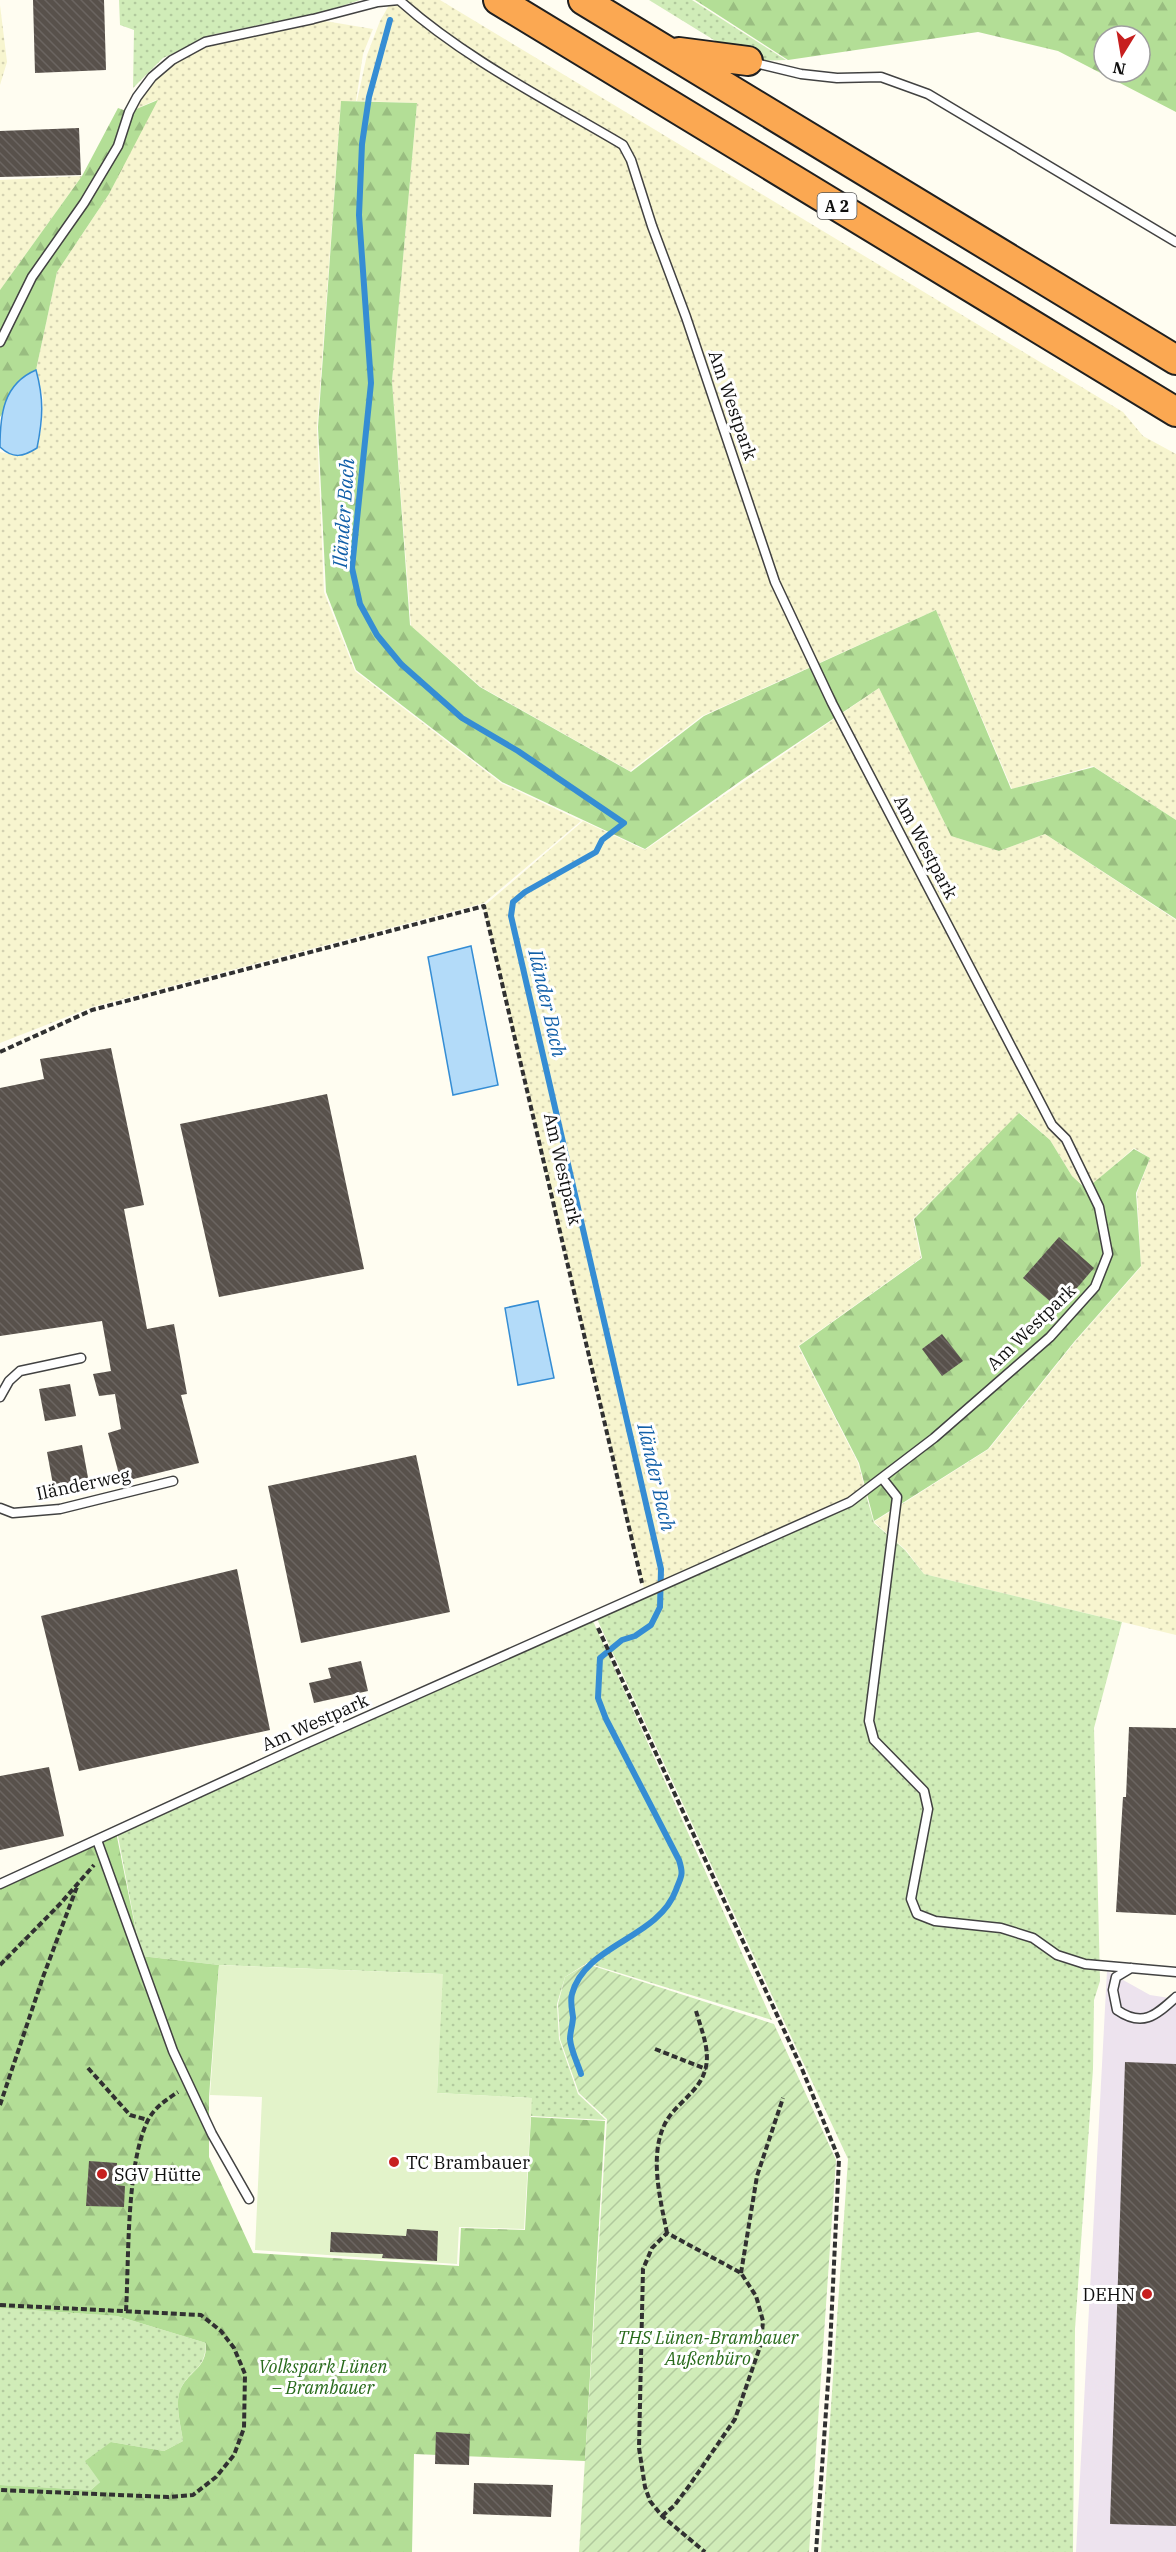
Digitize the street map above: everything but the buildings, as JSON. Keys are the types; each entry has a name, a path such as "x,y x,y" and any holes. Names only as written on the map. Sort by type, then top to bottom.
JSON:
{"highway":[{"name":"A 2","path":"498,0 1176,412"},
{"name":"A 2","path":"584,0 1176,360"},
{"path":"666,50 748,61"}],"lane":[{"path":"0,342 32,277 84,203 118,146 129,112 137,97 166,66 205,42 313,20 378,2 399,0"},
{"name":"Am Westpark","path":"0,1884 303,1745 850,1502 934,1438 1042,1343 1095,1287 1108,1254 1099,1207 1066,1139 1052,1125 831,703 775,582 686,317 652,226 631,160 623,145 478,59 422,21 399,0"},
{"path":"748,61 801,74 837,78 881,77 928,94 1176,242"},
{"path":"0,1397 9,1381 20,1371 81,1358"},
{"path":"882,1478 897,1497 869,1721 874,1740 924,1791 928,1809 911,1899 917,1914 935,1920 1001,1928 1033,1938 1057,1955 1085,1964 1176,1972"},
{"name":"Iländerweg","path":"0,1508 13,1513 60,1509 173,1480"},
{"path":"97,1840 173,2051 212,2134 249,2199"},
{"path":"1132,1968 1116,1977 1113,1990 1117,2010 1130,2019 1149,2018 1176,1997"}],"path":[{"name":"Am Westpark","path":"0,1052 92,1010 484,906 646,1592"},
{"path":"594,1617 802,2069 839,2159 829,2369 816,2552"},
{"path":"0,1965 102,1856"},
{"path":"0,2105 43,1977 78,1884"},
{"path":"667,2233 657,2169 659,2140 667,2119 695,2089 706,2070 709,2056 696,2011"},
{"path":"655,2049 706,2070"},
{"path":"88,2068 130,2115 148,2120"},
{"path":"126,2311 134,2174 140,2141 148,2120 160,2103 189,2085"},
{"path":"741,2273 757,2176 783,2098"},
{"path":"662,2516 679,2500 735,2419 758,2354 763,2321 756,2296 741,2273 667,2233"},
{"path":"667,2233 652,2248 643,2269 639,2448 650,2501 662,2516 705,2552"},
{"path":"0,2305 201,2315 221,2331 234,2348 245,2374 244,2428 234,2455 216,2476 193,2495 168,2497 0,2490"}],"shaded area":[{"path":"392,0 440,0 1123,412 1143,436 1176,454 1176,820 1093,766 1012,789 936,610 702,716 630,771 481,687 411,626 392,381 417,103 357,101 367,55 380,21"},
{"path":"0,5 7,62 0,85"},
{"path":"313,19 373,29 363,54 356,101 341,101 317,428 324,592 355,671 501,783 581,821 484,903 92,1007 0,1043 0,452 19,456 37,448 42,424 43,397 36,370 57,272 109,194 156,100 129,112 152,77 205,42"},
{"path":"82,176 0,290 0,180"},
{"path":"879,688 951,836 999,851 1045,834 1176,920 1176,1635 924,1574 906,1550 874,1522 989,1449 1075,1342 1141,1267 1137,1193 1150,1158 1134,1148 1087,1189 1072,1176 1050,1140 1020,1113 913,1219 921,1258 798,1346 858,1463 865,1489 850,1501 645,1593 484,906 583,821 645,850"},
{"path":"1107,1971 1150,1995 1176,1999 1176,2552 1076,2552"}],"green space":[{"path":"119,0 360,0 323,12 215,34 163,58 133,88 134,30 120,25"},
{"path":"649,0 692,0 786,60 748,61"},
{"path":"695,0 1176,0 1176,112 1122,84 1152,84 1152,24 1092,24 1092,69 1058,51 978,32 788,60"},
{"path":"158,100 109,194 57,272 36,370 30,373 0,417 0,290 82,176 118,108 129,112"},
{"path":"341,101 417,103 392,381 410,625 480,687 631,772 704,716 936,610 1011,789 1094,767 1176,820 1176,919 1045,834 999,851 951,836 879,688 742,780 645,849 502,782 356,670 326,592 318,427"},
{"path":"1019,1113 1050,1140 1072,1176 1086,1189 1134,1149 1150,1158 1136,1193 1141,1266 1074,1342 988,1449 874,1521 859,1463 799,1346 922,1258 914,1219"},
{"path":"865,1491 874,1523 905,1550 924,1574 1122,1622 1094,1728 1100,1981 1094,2000 1093,2069 1075,2329 1073,2552 821,2552 848,2159 597,1619"},
{"path":"593,1621 772,2020 587,1963 565,1977 557,2004 559,2039 578,2094 606,2120 531,2116 531,2098 437,2093 442,1974 219,1965 141,1956 117,1831"},
{"name":"Volkspark Lünen – Brambauer","path":"116,1832 141,1956 219,1965 209,2097 209,2157 253,2253 459,2266 461,2228 525,2230 531,2117 605,2121 585,2461 414,2454 412,2552 0,2552 0,2485 91,2490 100,2482 85,2461 111,2442 164,2451 183,2441 179,2394 185,2382 201,2364 206,2352 206,2343 117,2316 0,2308 0,1884"},
{"name":"THS Lünen-Brambauer Außenbüro","path":"587,1964 774,2024 836,2160 809,2552 579,2552 607,2119 579,2093 560,2039 558,2004 565,1977"},
{"name":"TC Brambauer","path":"219,1965 443,1974 437,2093 532,2098 524,2229 459,2227 457,2264 255,2250 262,2097 210,2095"},
{"path":"0,2308 117,2316 206,2343 203,2359 185,2381 179,2394 183,2441 164,2451 111,2442 100,2482 91,2490 0,2485"}],"water":[{"path":"36,370 42,409 37,448 23,455 14,455 0,447 3,412 16,383"},
{"path":"471,946 498,1085 453,1095 428,957"},
{"path":"538,1301 554,1378 518,1385 505,1308"}],"waterway":[{"name":"Iländer Bach","path":"390,20 369,97 362,144 359,215 371,383 352,568 360,604 377,635 401,664 462,718 518,751 624,823 602,840 596,852 525,892 513,902 511,916 661,1569 660,1607 651,1625 635,1636 622,1640 600,1658 598,1698 606,1719 679,1860 682,1873 667,1906 654,1920 606,1952 579,1977 571,1997 573,2017 570,2039 581,2074"}],"place":[{"name":"TC Brambauer","path":"394,2162"},
{"name":"SGV Hütte","path":"102,2174"},
{"name":"DEHN","path":"1147,2294"}]}
